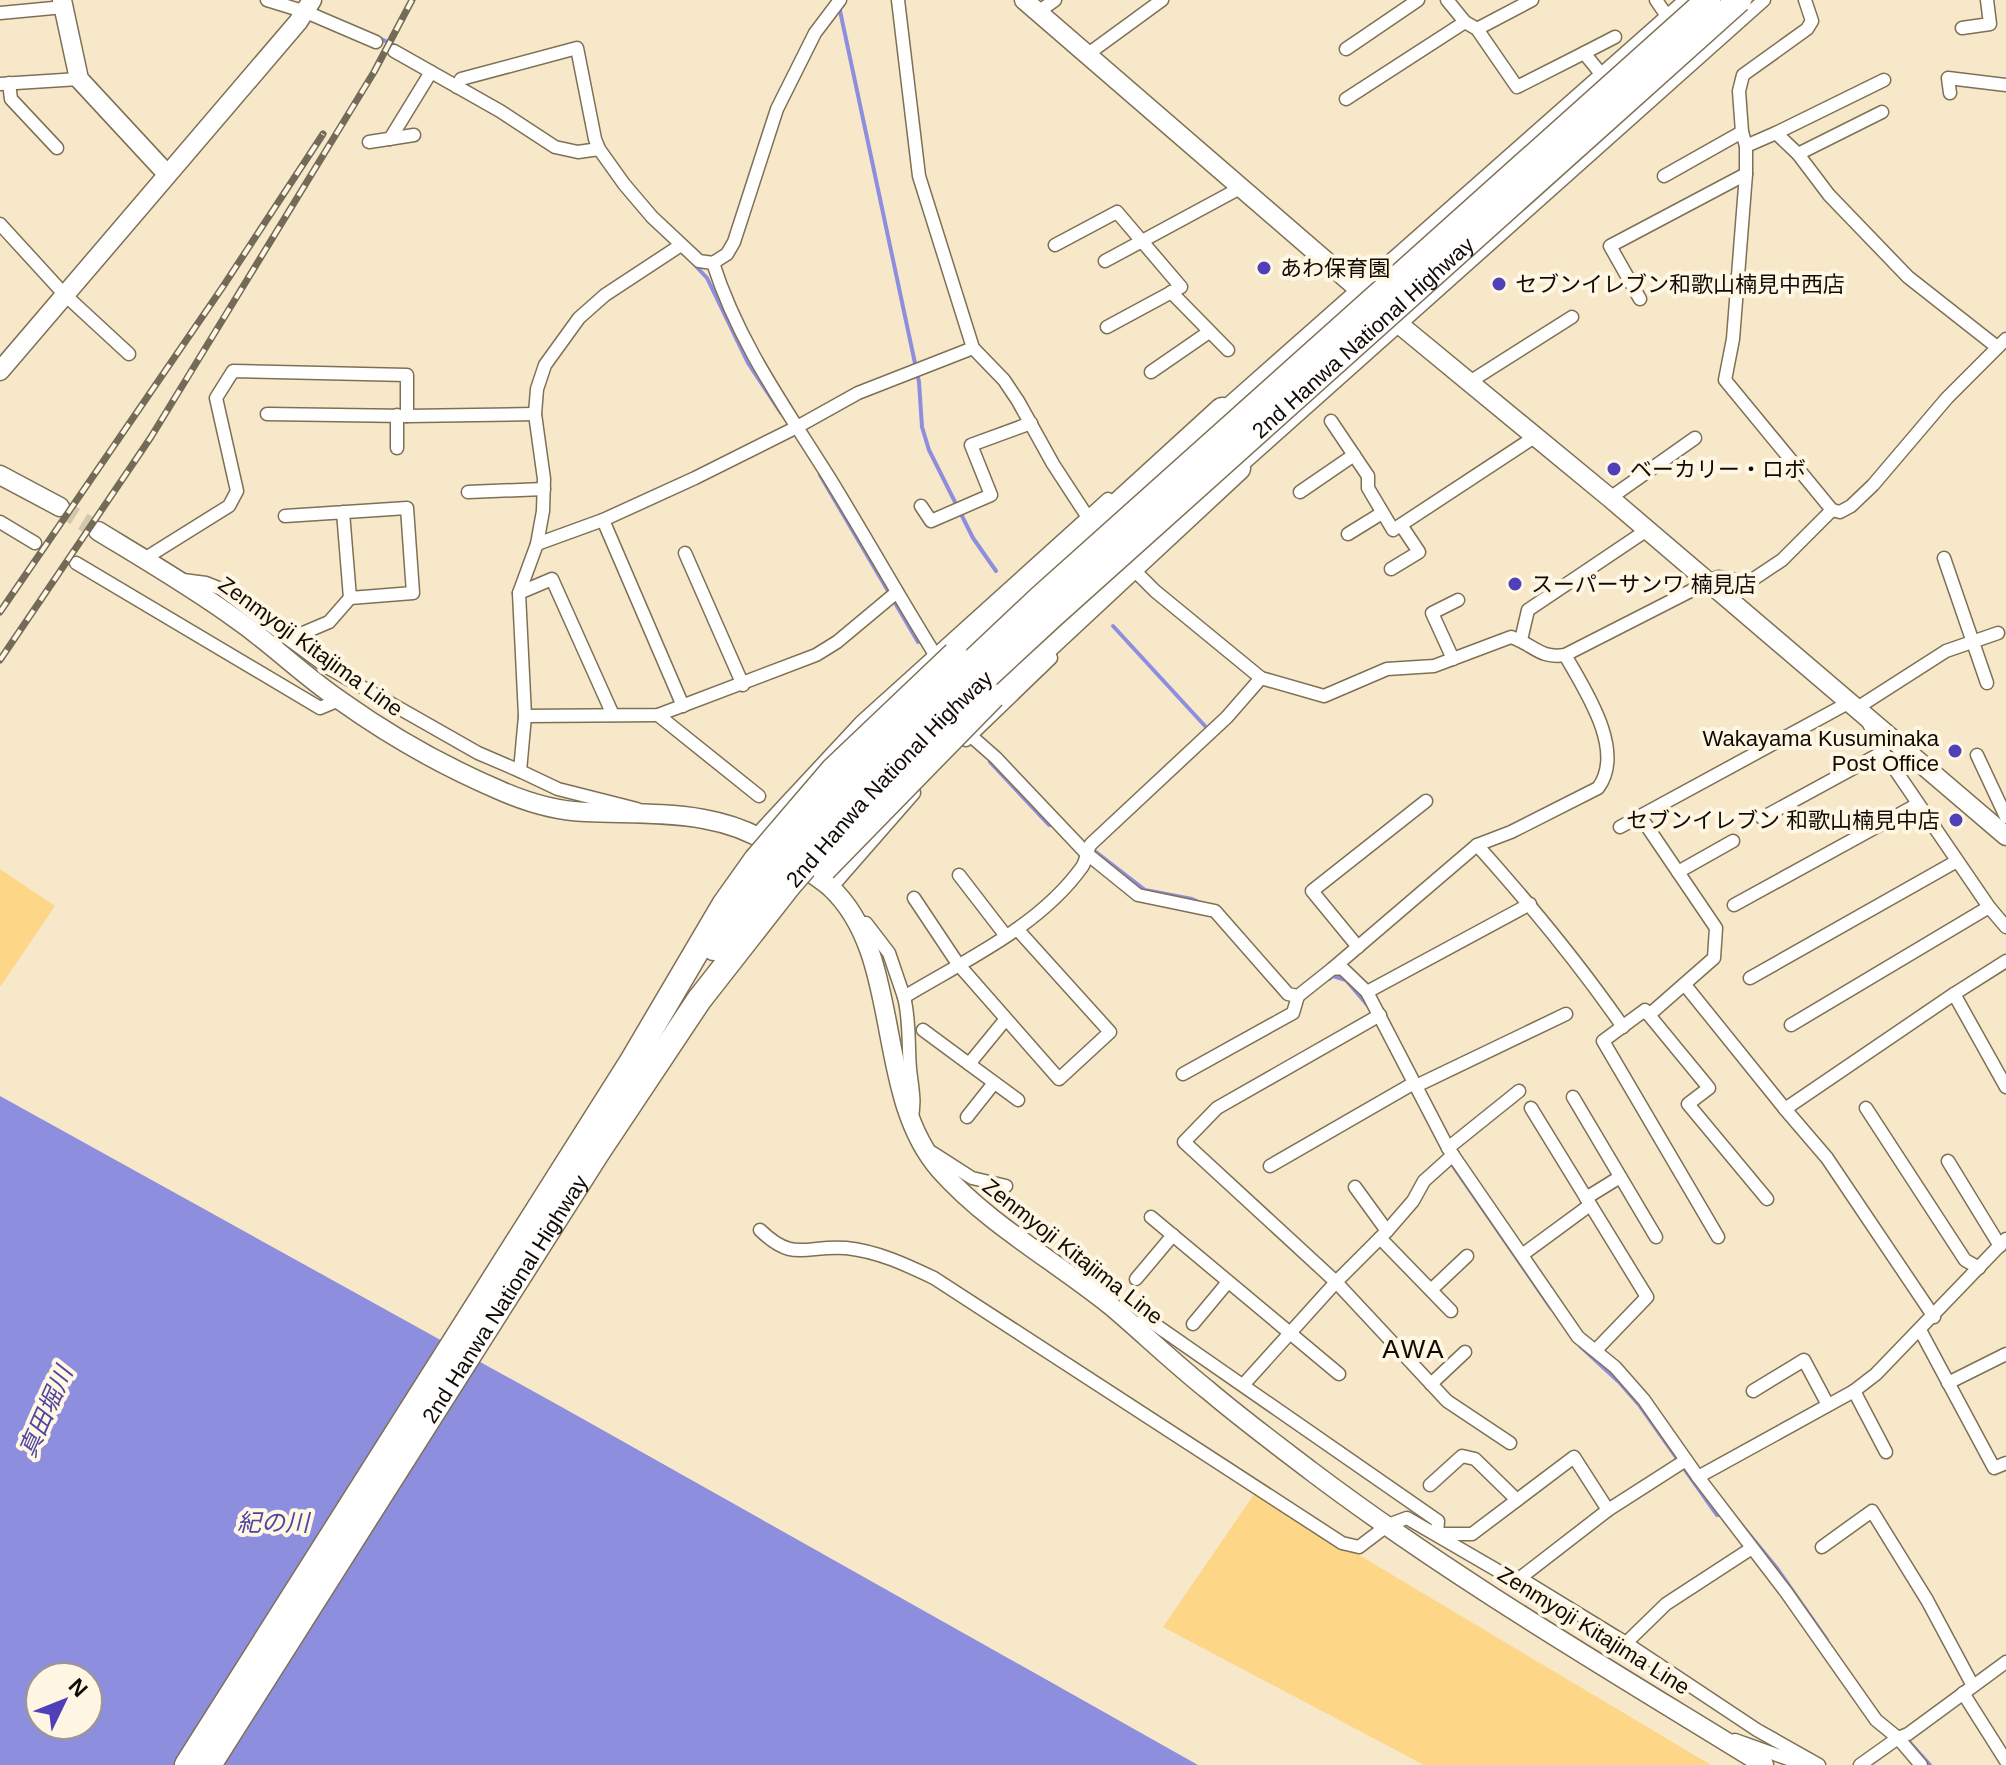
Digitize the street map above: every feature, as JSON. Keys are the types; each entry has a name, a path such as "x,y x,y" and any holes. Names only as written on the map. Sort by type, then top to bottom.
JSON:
{"highway":[{"name":"2nd Hanwa National Highway","path":"187,1765 631,1063 732,940 872,760 1029,609 1708,0"},
{"name":"2nd Hanwa National Highway","path":"780,878 1021,644 1739,0"},
{"path":"732,940 780,878 833,770 944,654 1222,410"},
{"path":"780,878 840,851 993,696 1238,468"},
{"name":"2nd Hanwa National Highway","path":"209,1765 597,1153 699,1000 732,940"}],"main road":[{"path":"63,4 79,79 167,174"},
{"path":"0,371 309,5"},
{"path":"1031,6 1400,325 1471,381 1857,709 2005,827"},
{"path":"0,475 60,507"},
{"name":"Zenmyoji Kitajima Line","path":"98,531 237,619 339,700 392,736 440,762 534,803 584,812 648,813 712,821 757,834 831,888 856,923 873,961 911,1123 920,1144 961,1193 990,1219 1084,1285 1220,1400 1313,1473 1454,1572 1764,1765"}],"street":[{"path":"267,0 309,5 376,42"},
{"path":"898,0 919,176 973,348 1004,380 1087,516"},
{"path":"1031,6 1055,0"},
{"path":"1088,54 1162,0"},
{"path":"1346,49 1418,0"},
{"path":"1447,0 1465,22 1477,29 1517,87 1615,37"},
{"path":"1477,29 1532,0"},
{"path":"1656,0 1667,16"},
{"path":"757,834 861,722 944,654 1087,516 1222,410 1685,0"},
{"path":"831,888 919,787 1197,516 1238,468 1764,0"},
{"path":"1776,133 1798,154 1829,195 1908,277 2002,343 1947,398 1873,485 1840,512 1832,510 1725,380 1733,339 1746,174 1739,91 1743,75 1807,29 1812,21 1805,0"},
{"path":"1962,28 1990,24 1987,0"},
{"path":"459,83 577,48 599,149 624,184 678,247 699,261 713,263 727,254 734,242 777,109 815,33 837,3"},
{"path":"0,13 63,4"},
{"path":"1346,99 1465,22"},
{"path":"394,51 431,72 459,83 555,147 578,152 599,149"},
{"path":"1584,53 1602,75"},
{"path":"390,139 431,72"},
{"path":"1950,93 1948,78 2006,85"},
{"path":"57,148 11,99 5,83 79,79"},
{"path":"1746,146 1884,80"},
{"path":"1798,154 1882,112"},
{"path":"1664,176 1742,132"},
{"path":"369,142 414,135"},
{"path":"1640,299 1610,246 1746,174"},
{"path":"1105,261 1242,187"},
{"path":"1055,245 1117,212 1181,287 1107,327"},
{"path":"0,224 64,294 129,354"},
{"path":"520,771 525,716 519,593 537,544 544,489 535,414 537,389 545,365 579,318 605,295 678,247"},
{"path":"713,263 722,293 793,429 893,596 944,654 971,736 1138,895 1215,911 1288,994 1297,1000"},
{"path":"1171,292 1228,350"},
{"path":"1471,381 1572,317"},
{"path":"1151,372 1209,332"},
{"path":"537,544 603,520 793,429 858,393 973,348"},
{"path":"144,559 229,506 234,499 237,491 216,398 233,371 407,375 397,448"},
{"path":"267,414 535,414"},
{"path":"1331,421 1368,476 1368,488 1393,530 1536,436"},
{"path":"921,506 931,521 991,495 971,445 1031,423"},
{"path":"1610,498 1695,438"},
{"path":"1300,492 1354,455"},
{"path":"468,492 544,489"},
{"path":"285,516 407,508 413,593 350,598 329,622 289,639"},
{"path":"1138,574 1261,678 1324,696 1387,669 1434,666 1511,637 1544,656 1565,655 1718,577 1749,582 1782,560 1832,510"},
{"path":"343,512 350,598"},
{"path":"1348,534 1382,513"},
{"path":"603,520 683,706"},
{"path":"0,522 35,543"},
{"path":"1391,569 1419,552 1401,525"},
{"path":"1521,640 1528,610 1647,530"},
{"path":"685,553 743,685"},
{"path":"1944,558 1987,683"},
{"path":"76,563 320,708 339,700"},
{"path":"176,579 206,583 221,589 338,673 478,753 558,789 624,804 648,813"},
{"path":"519,593 552,579 613,715"},
{"path":"525,716 658,715 816,655 837,642 893,596"},
{"path":"1453,659 1432,613 1458,600"},
{"path":"1620,827 1857,709 1946,651 1998,633"},
{"path":"1183,1074 1293,1013 1297,1000 1477,845 1511,832 1598,788 1607,774 1607,746 1591,702 1565,655"},
{"path":"904,997 1045,908 1084,864 1088,848 1227,717 1261,678"},
{"path":"1857,709 1918,804 2006,927"},
{"path":"658,715 759,796"},
{"path":"1762,818 1883,752"},
{"path":"1977,755 2005,827"},
{"path":"1358,947 1312,891 1426,801"},
{"path":"1734,905 1918,804"},
{"path":"1640,816 1716,928 1714,958 1649,1015"},
{"path":"1678,872 1733,841"},
{"path":"1477,845 1530,904 1623,1027"},
{"path":"1750,978 1957,861"},
{"path":"914,898 958,964 1059,1079 1110,1032 959,875"},
{"path":"1367,992 1530,904"},
{"path":"1791,1025 1989,907"},
{"path":"856,923 866,923 889,953 904,997 915,1105 911,1123"},
{"path":"1785,1109 2006,961"},
{"path":"1332,969 1342,968 1367,992 1376,1018 1449,1156 1578,1337 1596,1350 1644,1400 1682,1462 1698,1477 1752,1548 1876,1720 1903,1737 1921,1765"},
{"path":"1685,985 1827,1158 1934,1317"},
{"path":"1954,994 2006,1087"},
{"path":"1718,1237 1603,1041 1645,1010 1709,1088 1688,1104 1767,1199"},
{"path":"1270,1166 1412,1085 1566,1014"},
{"path":"1376,1018 1217,1108 1184,1142 1336,1282 1447,1401 1510,1443"},
{"path":"969,1064 1005,1020"},
{"path":"923,1030 1018,1100"},
{"path":"967,1117 994,1083"},
{"path":"1244,1384 1383,1235 1413,1201 1424,1181 1519,1091"},
{"path":"1573,1097 1656,1237"},
{"path":"1531,1108 1647,1297 1596,1350"},
{"path":"1866,1108 1965,1260 1979,1268"},
{"path":"920,1144 972,1178 1006,1186"},
{"path":"1698,1477 1854,1391 1876,1374 1934,1317 2003,1242 1948,1161"},
{"path":"1522,1255 1620,1177"},
{"path":"1355,1187 1383,1235 1451,1311"},
{"path":"1151,1217 1339,1374"},
{"path":"760,1230 777,1246 790,1250 847,1248 900,1262 934,1278 1342,1543 1359,1547 1388,1525 1407,1518 1500,1572 1520,1578 1626,1643 1757,1730 1819,1765"},
{"path":"1136,1279 1173,1235"},
{"path":"1431,1290 1467,1256"},
{"path":"1193,1324 1228,1282"},
{"path":"1134,1325 1147,1319 1244,1384 1438,1521 1437,1534"},
{"path":"1920,1330 1994,1468 2006,1463"},
{"path":"1431,1384 1465,1352"},
{"path":"1948,1383 2006,1354"},
{"path":"1753,1391 1804,1360 1828,1405"},
{"path":"1854,1391 1886,1452"},
{"path":"1430,1485 1462,1456 1475,1459 1517,1500"},
{"path":"1437,1534 1472,1534 1574,1457 1608,1510"},
{"path":"1520,1578 1608,1510 1682,1462"},
{"path":"1822,1547 1872,1511 1927,1600 2006,1761"},
{"path":"1626,1643 1666,1604 1752,1548"},
{"path":"1860,1765 2006,1662"},
{"path":"1710,1730 1805,1765"}],"shaded area":[{"path":"0,869 55,906 0,987"},
{"path":"1255,1493 1711,1765 1424,1765 1163,1627"}],"water":[{"name":"紀の川","path":"0,1096 567,1410 1198,1765 0,1765"}],"waterway":[{"path":"839,6 919,382 922,427 929,450 973,538 996,571"},
{"path":"377,37 398,47"},
{"path":"693,263 707,278 748,363 781,413"},
{"path":"820,475 918,642"},
{"path":"1113,626 1205,726"},
{"path":"990,762 1052,825"},
{"path":"1092,849 1145,890 1203,904"},
{"path":"1329,979 1333,976 1346,980 1369,1007"},
{"path":"1449,1160 1551,1308"},
{"path":"1580,1346 1640,1406 1717,1515 1721,1514"},
{"path":"1730,1511 1776,1567 1827,1640"},
{"path":"1905,1737 1930,1765"}],"tunnel":[{"path":"60,507 98,531"}],"railway":[{"path":"0,660 151,437 374,72 412,0"},
{"path":"0,612 222,288 323,134"}],"place":[{"name":"あわ保育園","path":"1264,268"},
{"name":"セブンイレブン和歌山楠見中西店","path":"1499,284"},
{"name":"ベーカリー・ロボ","path":"1614,469"},
{"name":"スーパーサンワ 楠見店","path":"1515,584"},
{"name":"Wakayama Kusuminaka Post Office","path":"1955,751"},
{"name":"セブンイレブン 和歌山楠見中店","path":"1956,820"}],"district":[{"name":"AWA","path":"1414,1349"}],"water label":[{"name":"真田堀川","path":"46,1412"}]}
